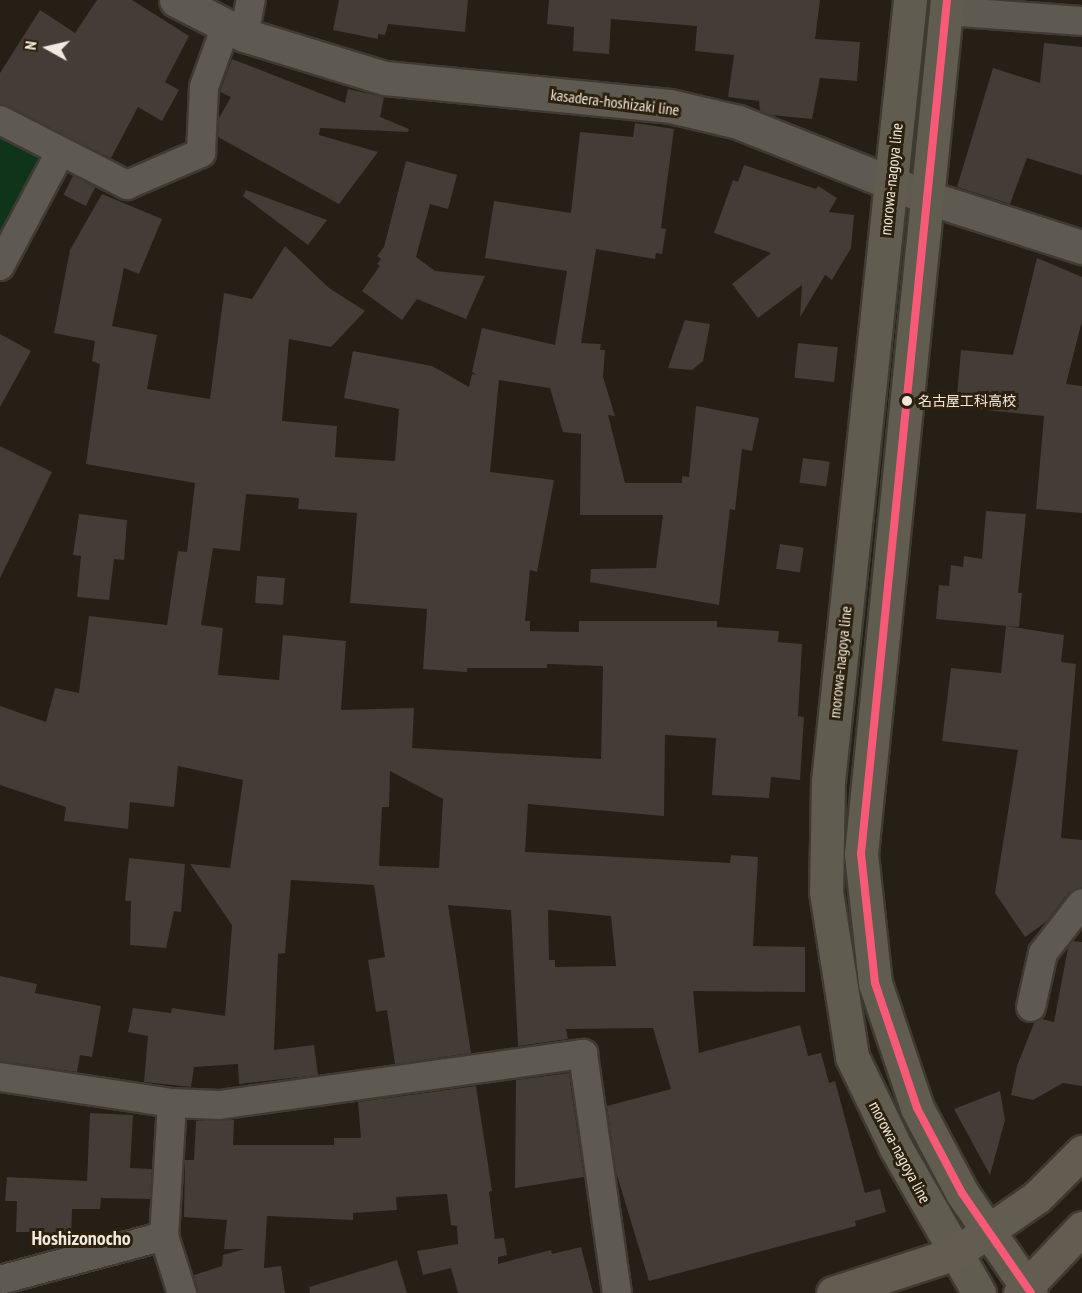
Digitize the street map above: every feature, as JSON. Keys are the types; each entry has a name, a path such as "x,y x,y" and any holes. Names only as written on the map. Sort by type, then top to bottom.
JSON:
{"highway":[{"path":"833,1293 956,1253 1037,1197 1082,1152"},
{"path":"1026,1292 1082,1228"}],"main road":[{"name":"kasadera-hoshizaki line","path":"176,0 235,31 385,78 681,109 738,122 890,184 1082,247"},
{"name":"morowa-nagoya line","path":"910,0 828,781 826,892 852,1057 896,1148 979,1293"},
{"path":"947,5 861,854 875,982 917,1108 987,1232 1026,1292"}],"street":[{"path":"0,120 127,185 201,153 204,87 251,0"},
{"path":"947,5 1082,21"},
{"path":"0,266 62,151"},
{"path":"1031,1007 1043,953 1082,903"},
{"path":"0,1077 172,1103 219,1106 583,1054 617,1293"},
{"path":"172,1103 164,1236 182,1293"},
{"path":"0,1280 164,1236"}],"green space":[{"path":"0,130 42,151 49,163 0,251"}],"building":[{"path":"97,0 132,0 189,36 165,82 179,90 162,121 138,107 111,158 0,104 0,73 40,10 75,33"},
{"path":"339,0 468,0 465,32 388,24 385,35 378,34 378,39 333,30"},
{"path":"549,0 820,0 815,39 860,42 857,81 820,78 812,119 771,115 760,111 759,101 728,97 734,55 695,51 697,26 611,19 609,54 573,51 574,27 547,24"},
{"path":"1044,43 1082,47 1082,175 1027,158 1010,204 957,187 993,68 1040,83"},
{"path":"232,59 345,103 348,89 384,97 380,117 409,129 408,132 320,128 319,135 378,152 339,204 218,137 219,118 231,97 220,92"},
{"path":"635,123 674,129 661,228 666,229 662,254 656,253 655,259 596,249 581,343 601,344 600,350 605,350 603,377 615,416 608,415 625,483 682,483 682,476 689,477 696,406 759,418 752,451 742,449 735,510 730,509 719,605 590,582 591,569 656,568 663,515 580,515 581,434 563,432 550,388 499,380 490,472 554,480 537,572 530,570 525,621 530,621 530,631 579,632 579,621 717,621 717,627 779,631 778,642 802,644 798,716 804,717 800,780 771,777 769,798 712,795 716,738 665,735 664,816 528,804 525,852 730,863 731,855 758,857 753,946 805,947 805,992 693,991 699,1053 800,1025 808,1056 821,1053 829,1083 835,1081 865,1193 880,1189 886,1212 855,1221 856,1226 649,1281 616,1172 607,1106 671,1089 653,1028 566,1029 568,1039 518,1046 511,910 448,905 471,1053 395,1064 387,1010 376,1012 368,960 385,957 374,885 291,880 285,953 278,954 274,1050 314,1045 318,1075 239,1084 238,1064 194,1067 191,1087 144,1082 148,1036 128,1032 133,1008 171,1013 172,1008 225,1016 232,925 190,864 230,868 243,780 178,766 174,807 130,802 128,829 64,821 66,807 0,785 0,706 46,722 55,688 79,693 89,616 167,625 178,551 187,552 195,483 86,464 100,364 92,361 95,341 54,333 70,250 102,194 162,219 139,274 124,268 112,326 157,335 147,389 210,399 224,293 252,299 285,246 329,288 365,311 331,347 289,339 282,421 337,426 335,457 395,461 399,409 344,398 353,351 432,366 469,387 472,374 477,375 472,372 482,328 555,345 567,271 485,258 494,201 571,213 580,132 633,137","holes":["246,494 299,498 298,509 357,513 350,603 427,609 423,669 467,672 467,668 547,668 547,664 603,666 601,759 412,748 414,708 341,710 346,641 283,635 279,680 218,675 223,628 201,625 213,548 240,551","390,771 443,799 439,868 379,866 382,807 389,807","548,910 611,916 616,966 555,967 555,960 549,960"]},
{"path":"406,161 457,175 448,209 430,204 416,257 435,271 485,276 466,319 417,299 402,320 362,291 380,266 377,264 381,259 377,256 384,247"},
{"path":"744,165 816,189 818,186 837,198 829,212 854,215 851,248 832,280 825,275 800,317 802,285 758,318 732,284 771,253 714,233 733,180 738,182"},
{"path":"73,176 95,187 86,206 63,195"},
{"path":"246,190 327,220 308,245 243,196"},
{"path":"1037,258 1082,277 1082,321 1066,384 1082,386 1082,513 1036,509 1044,416 956,407 961,350 1013,355"},
{"path":"685,320 710,324 703,361 692,370 668,368"},
{"path":"0,334 31,351 0,407"},
{"path":"798,343 838,347 834,382 794,378"},
{"path":"0,446 52,472 0,578"},
{"path":"803,458 830,462 826,487 800,483"},
{"path":"986,511 1026,514 1018,593 1022,593 1019,627 936,619 939,585 949,586 951,565 963,567 964,556 982,559"},
{"path":"79,514 127,520 124,560 114,559 109,600 77,597 81,556 73,555"},
{"path":"780,544 804,548 800,572 776,569"},
{"path":"257,576 285,578 283,605 255,603"},
{"path":"1006,626 1064,635 1061,662 1076,664 1061,838 1082,840 1082,887 1069,892 1046,922 1025,937 995,893 1018,750 942,741 951,668 1001,673"},
{"path":"129,858 185,864 181,912 174,911 166,948 130,945 131,901 125,901"},
{"path":"1073,941 1082,942 1082,1086 1063,1083 1033,1100 1011,1095 1017,1066 1034,1023 1042,1019 1054,1022 1068,948"},
{"path":"0,976 37,984 35,993 101,1006 92,1057 80,1055 77,1072 0,1061"},
{"path":"569,1073 584,1177 515,1188 516,1080"},
{"path":"476,1086 492,1191 489,1192 495,1239 504,1238 507,1255 498,1257 498,1264 551,1250 552,1254 581,1247 593,1293 458,1293 451,1268 423,1275 417,1251 458,1244 457,1226 451,1225 447,1194 396,1197 397,1210 353,1213 353,1220 267,1216 264,1268 281,1266 285,1293 198,1293 194,1275 222,1266 223,1255 245,1249 224,1249 227,1220 184,1217 185,1160 194,1160 196,1121 234,1120 233,1145 334,1145 334,1138 361,1138 358,1102"},
{"path":"1000,1091 1005,1120 990,1175 954,1109"},
{"path":"90,1113 133,1115 130,1168 152,1169 150,1199 101,1198 100,1209 72,1209 71,1243 34,1242 34,1232 16,1232 17,1201 5,1201 7,1177 87,1181"},
{"path":"397,1260 407,1293 310,1293 309,1287"}],"transit line":[{"path":"947,0 861,854 875,983 917,1108 962,1193 1031,1293"}],"place":[{"name":"名古屋工科高校","path":"907,401"}],"district":[{"name":"Hoshizonocho","path":"81,1238"}]}
